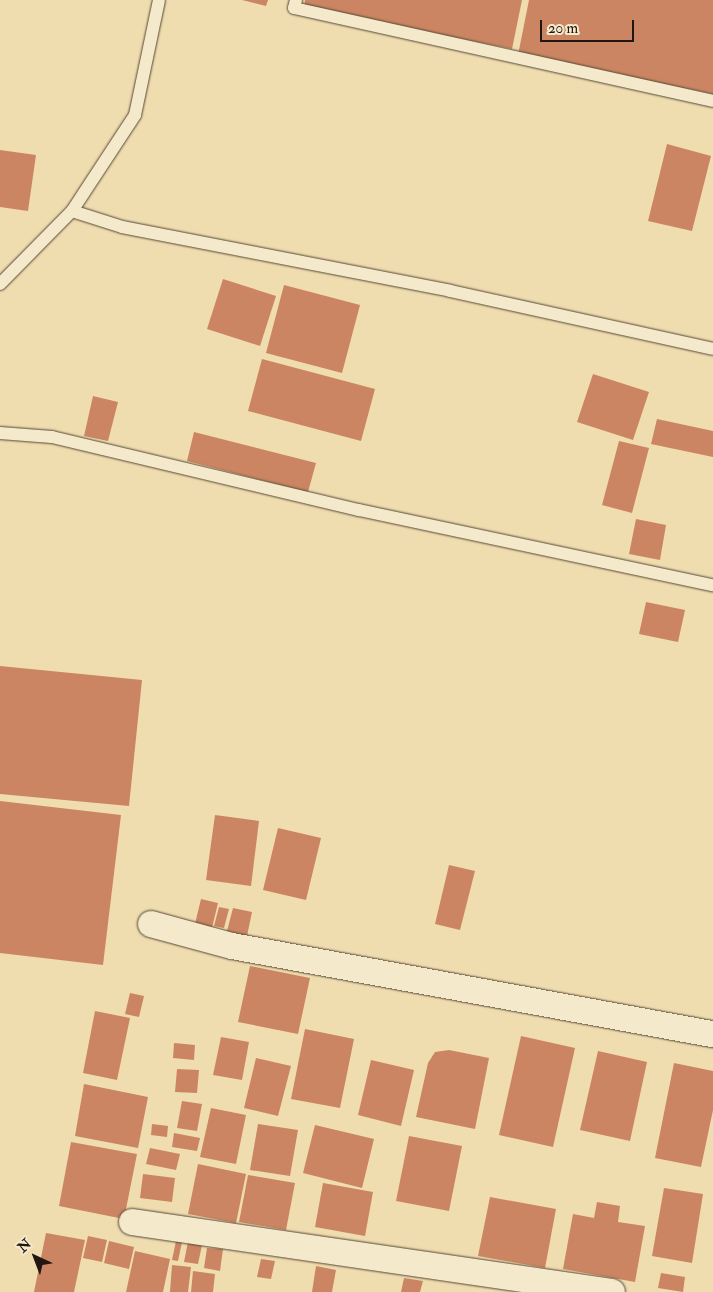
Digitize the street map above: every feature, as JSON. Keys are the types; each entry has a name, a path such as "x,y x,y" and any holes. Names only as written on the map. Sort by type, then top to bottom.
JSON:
{"street":[{"path":"151,924 232,946 713,1034"},
{"path":"132,1222 612,1292"}],"lane":[{"path":"0,284 72,211 135,115 159,0"},
{"path":"296,0 294,8 713,101"},
{"path":"72,211 122,227 450,291 713,349"},
{"path":"0,433 52,437 359,510 713,585"}],"building":[{"path":"242,0 268,0 266,6"},
{"path":"305,0 522,0 512,49 304,8"},
{"path":"529,0 713,0 713,94 518,55"},
{"path":"667,144 711,156 692,231 648,221"},
{"path":"0,150 36,155 28,211 0,207"},
{"path":"223,279 276,296 260,346 207,329"},
{"path":"284,285 360,305 342,373 266,353"},
{"path":"262,359 375,389 361,441 248,411"},
{"path":"593,374 649,392 633,440 577,422"},
{"path":"93,396 118,402 108,441 84,436"},
{"path":"657,419 713,431 713,457 651,444"},
{"path":"194,432 316,463 308,492 187,461"},
{"path":"619,441 649,448 632,513 602,505"},
{"path":"636,519 666,525 660,560 629,554"},
{"path":"646,602 685,610 678,642 639,634"},
{"path":"0,666 142,680 129,806 0,794"},
{"path":"0,801 121,815 103,965 0,953"},
{"path":"215,815 259,821 251,886 206,880"},
{"path":"278,828 321,838 306,900 263,890"},
{"path":"449,865 475,871 460,930 435,924"},
{"path":"201,899 218,903 211,932 194,928"},
{"path":"219,907 229,909 224,928 214,926"},
{"path":"233,908 252,912 247,936 227,931"},
{"path":"250,966 310,978 298,1034 238,1022"},
{"path":"130,993 144,996 139,1017 125,1014"},
{"path":"95,1011 130,1018 117,1080 83,1073"},
{"path":"305,1029 354,1039 340,1108 291,1099"},
{"path":"521,1036 575,1048 553,1147 499,1135"},
{"path":"221,1037 249,1042 242,1080 213,1075"},
{"path":"174,1043 195,1045 194,1060 173,1058"},
{"path":"449,1050 489,1058 475,1129 416,1117 428,1063 435,1052"},
{"path":"598,1051 647,1062 630,1141 580,1130"},
{"path":"256,1058 291,1066 278,1116 244,1108"},
{"path":"371,1060 414,1070 401,1126 358,1115"},
{"path":"674,1063 713,1071 713,1110 701,1167 655,1158"},
{"path":"177,1069 199,1070 197,1093 175,1092"},
{"path":"84,1084 148,1097 138,1148 75,1136"},
{"path":"182,1101 202,1104 197,1131 177,1128"},
{"path":"211,1108 246,1115 236,1164 200,1157"},
{"path":"152,1124 168,1126 167,1137 151,1135"},
{"path":"258,1124 298,1130 290,1176 250,1170"},
{"path":"315,1125 374,1139 362,1188 303,1173"},
{"path":"174,1133 200,1138 197,1151 172,1147"},
{"path":"409,1136 462,1146 449,1211 396,1201"},
{"path":"71,1142 137,1154 124,1219 59,1206"},
{"path":"150,1148 180,1154 176,1170 146,1164"},
{"path":"198,1164 246,1174 236,1223 188,1214"},
{"path":"143,1174 175,1178 172,1202 140,1198"},
{"path":"248,1175 295,1183 286,1230 239,1222"},
{"path":"323,1183 373,1192 365,1236 315,1227"},
{"path":"664,1188 703,1194 692,1263 652,1256"},
{"path":"490,1197 556,1209 545,1268 478,1256"},
{"path":"597,1202 620,1206 618,1222 645,1226 635,1282 563,1269 573,1214 594,1218"},
{"path":"46,1233 85,1240 74,1292 34,1292"},
{"path":"88,1236 107,1240 102,1262 83,1258"},
{"path":"109,1241 134,1247 129,1269 104,1263"},
{"path":"176,1241 182,1242 178,1261 172,1260"},
{"path":"188,1242 202,1245 198,1264 184,1262"},
{"path":"207,1248 223,1249 220,1271 204,1268"},
{"path":"135,1251 170,1259 163,1292 126,1292"},
{"path":"261,1259 275,1261 271,1279 257,1277"},
{"path":"172,1265 191,1267 188,1292 170,1292"},
{"path":"316,1266 336,1270 332,1292 312,1292"},
{"path":"193,1271 215,1274 213,1292 191,1292"},
{"path":"661,1273 685,1277 683,1292 658,1288"},
{"path":"404,1278 423,1281 420,1292 401,1292"}]}
